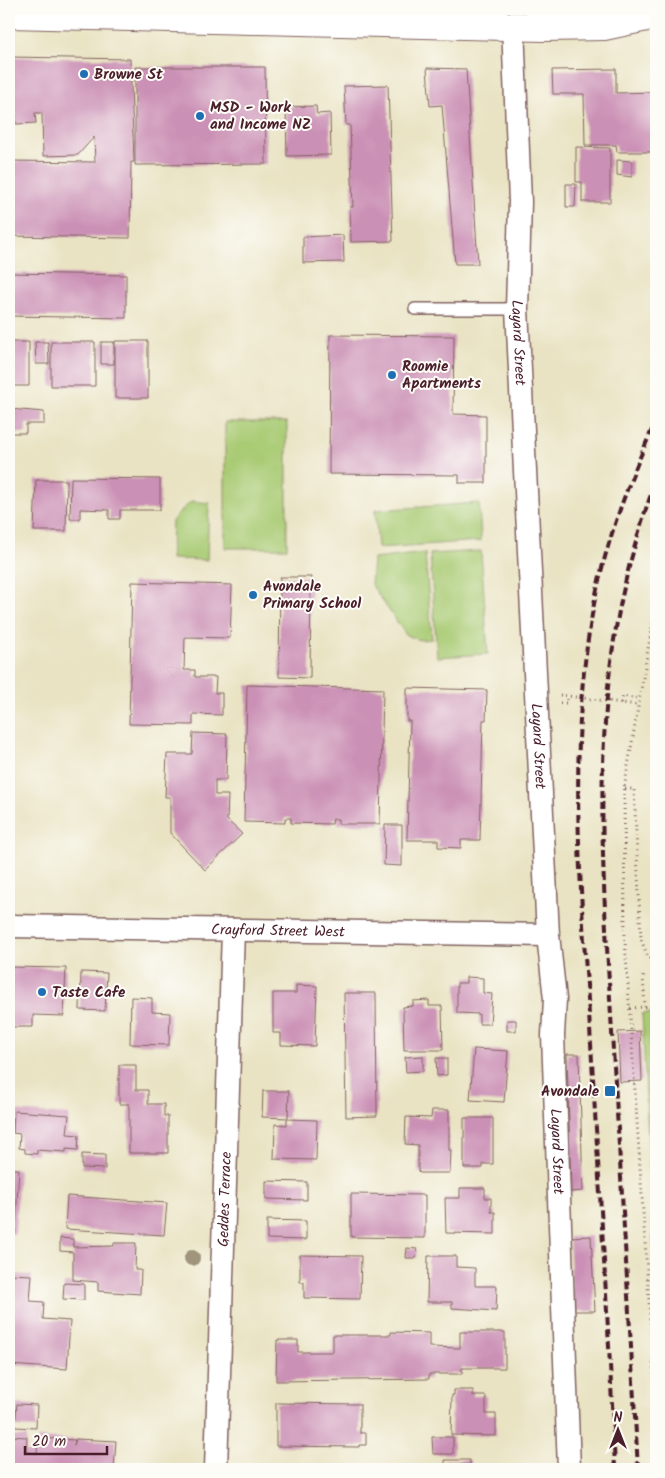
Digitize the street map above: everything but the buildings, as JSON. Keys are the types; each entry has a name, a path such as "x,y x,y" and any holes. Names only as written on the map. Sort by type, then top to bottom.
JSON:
{"main road":[{"path":"9,14 416,16 513,25 544,22 604,26 656,15"}],"street":[{"name":"Layard Street","path":"513,25 520,202 517,309 548,935 555,999 553,1035 569,1469"},
{"name":"Crayford Street West","path":"9,926 548,935"},
{"name":"Geddes Terrace","path":"216,1469 233,930"}],"lane":[{"path":"415,309 517,309"}],"path":[{"path":"656,603 624,789 625,940 654,1378 656,1436"},
{"path":"556,694 638,705"},
{"path":"622,703 622,696 639,699"},
{"path":"624,789 634,789 641,939 648,955 656,965"},
{"path":"630,1008 645,1007 643,976"}],"green space":[{"path":"225,422 287,422 287,548 225,548"},
{"path":"191,501 209,503 207,560 171,559 172,521"},
{"path":"479,503 481,541 378,548 375,510"},
{"path":"481,551 488,654 437,657 430,554"},
{"path":"425,553 432,639 420,640 406,635 371,584 373,559"},
{"path":"653,983 656,983 656,1297 642,1014 655,1012"}],"railway":[{"path":"615,1469 580,868 579,750 582,692 589,634 600,576 624,497 656,421"},
{"path":"638,1469 606,928 602,805 608,683 617,623 630,563 656,482"}],"place":[{"name":"Browne St","path":"84,74"},
{"name":"MSD - Work and Income NZ","path":"200,116"},
{"name":"Roomie Apartments","path":"392,375"},
{"name":"Avondale Primary School","path":"253,595"},
{"name":"Taste Cafe","path":"42,992"},
{"name":"Avondale","path":"610,1091"}]}
